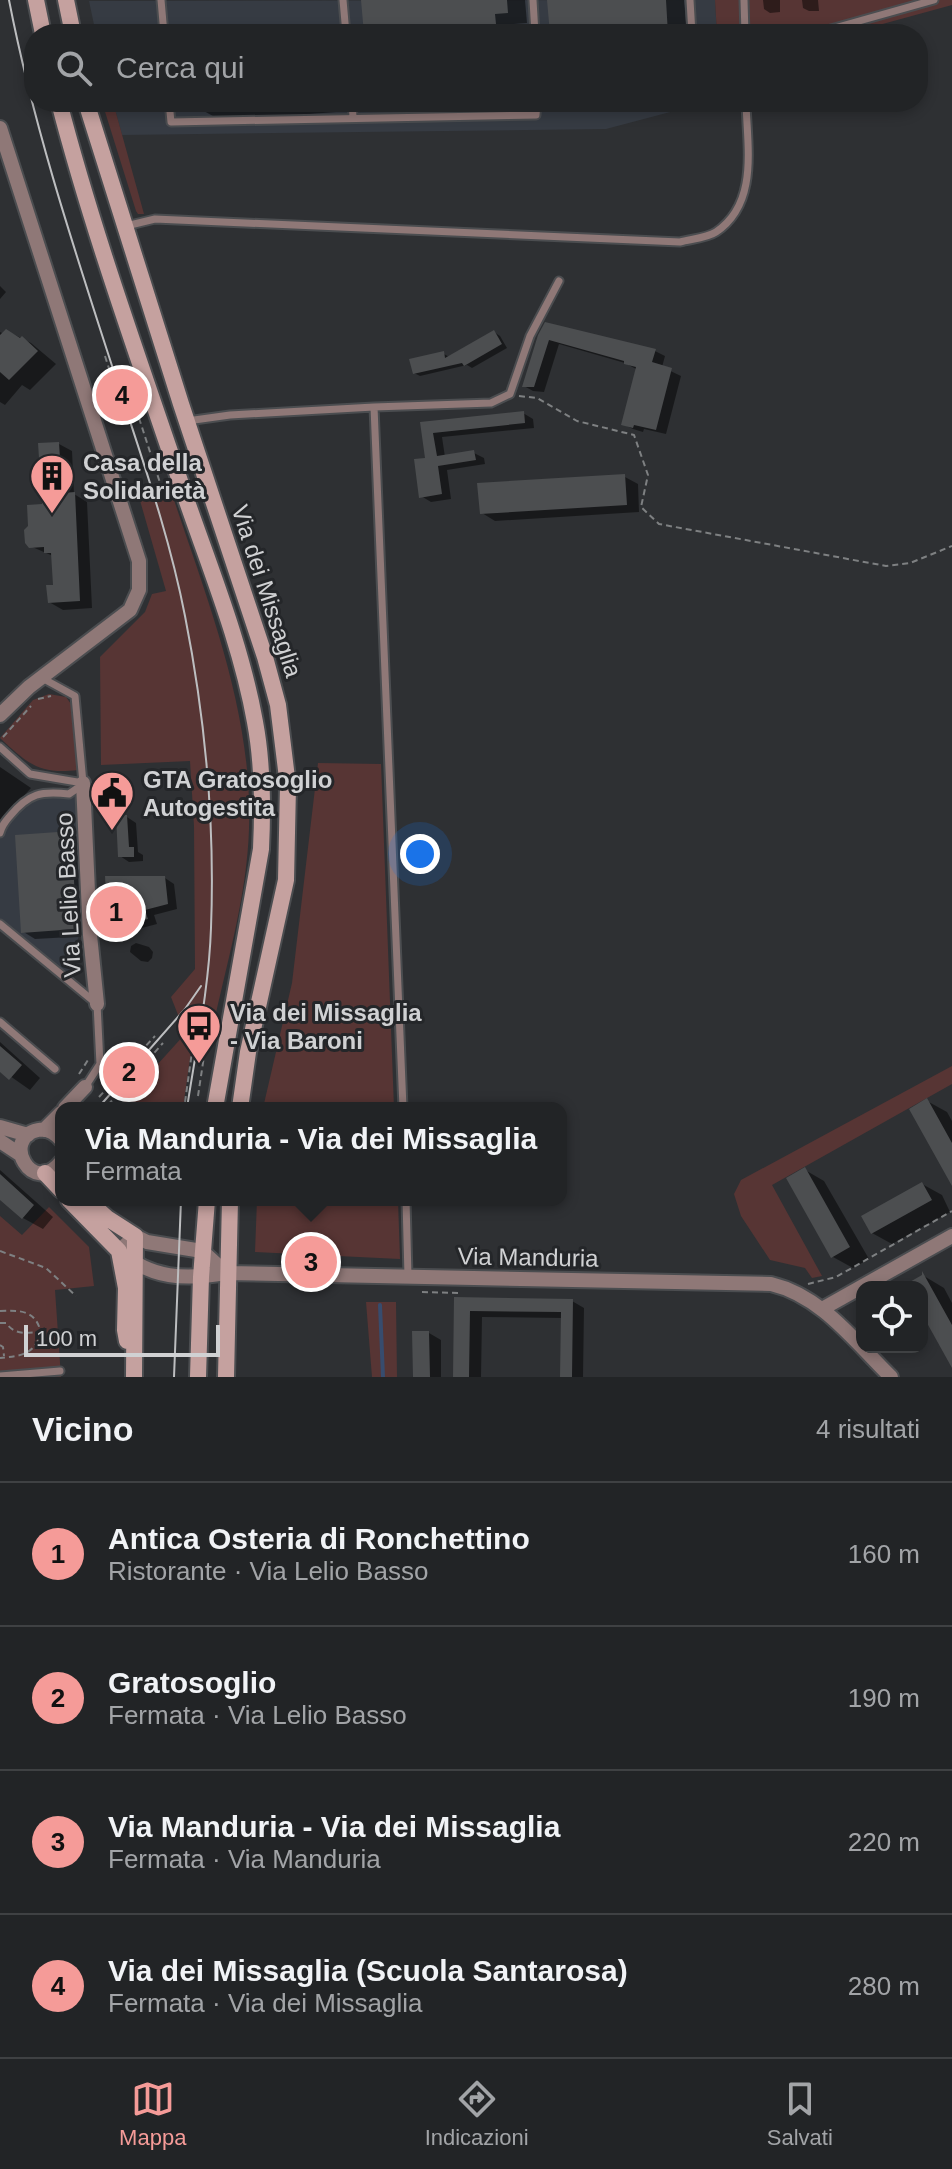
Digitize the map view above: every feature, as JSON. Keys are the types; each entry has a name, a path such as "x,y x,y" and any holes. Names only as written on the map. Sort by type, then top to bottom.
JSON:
{"main road":[{"path":"36,0 41,24"},
{"path":"66,0 71,24"},
{"name":"Via dei Missaglia","path":"62,112 236,645 255,723 262,781 261,849 216,1102"},
{"name":"Via dei Missaglia","path":"89,112 278,705 288,786 286,880 248,1052 241,1102"},
{"path":"45,1173 55,1184"},
{"path":"75,1206 119,1251 126,1288 125,1330 134,1373"},
{"path":"94,1206 135,1236 134,1373"},
{"path":"198,1377 206,1206"},
{"path":"226,1377 230,1206"}],"street":[{"path":"0,128 139,561 139,590 130,610 18,696 0,715"},
{"name":"Via Lelio Basso","path":"83,783 90,935 97,1004"},
{"name":"Via Lelio Basso","path":"69,1102 82,1081"},
{"name":"Via Lelio Basso","path":"77,1102 82,1081"},
{"path":"0,1127 28,1135 44,1130 55,1119"},
{"path":"44,1130 55,1134"},
{"path":"21,1155 22,1143 28,1135"},
{"path":"0,1141 21,1155 28,1168 45,1173 55,1169"},
{"path":"135,1236 147,1242 202,1251 226,1273 201,1277 156,1273 137,1266 119,1251 135,1236"},
{"path":"822,1309 952,1236"},
{"name":"Via Manduria","path":"226,1273 753,1282 785,1288 813,1302 891,1377"}],"lane":[{"path":"161,0 163,24"},
{"path":"343,0 345,24"},
{"path":"533,0 534,24"},
{"path":"690,0 691,24"},
{"path":"744,0 745,24"},
{"path":"849,24 934,0"},
{"path":"170,112 171,122 536,115 536,112"},
{"path":"353,112 353,117"},
{"path":"125,226 155,219 680,242 715,233 738,209 748,180 746,112"},
{"path":"186,421 230,415 491,403 510,394 530,336 559,281"},
{"path":"374,407 403,1102"},
{"name":"Via Lelio Basso","path":"0,833 1,827 24,800 47,792 69,794 83,783 75,696 42,678"},
{"path":"0,744 30,774 83,783"},
{"name":"Via Lelio Basso","path":"0,924 97,1004 100,1064 82,1081"},
{"path":"0,1022 55,1069"},
{"path":"406,1206 409,1278"},
{"path":"0,1376 60,1371"}],"path":[{"path":"105,356 126,422"},
{"path":"510,394 537,398 577,421 634,435 648,475 641,507 659,524 886,566 910,563 952,546"},
{"path":"139,418 163,492"},
{"path":"0,744 36,700 52,695"},
{"path":"185,1102 196,1023"},
{"path":"198,1096 209,1023"},
{"path":"99,1097 155,1036"},
{"path":"111,1102 163,1043"},
{"path":"82,1081 90,1052"},
{"path":"826,1280 952,1211"},
{"path":"0,1251 46,1268 76,1296"},
{"path":"296,1258 329,1258"},
{"path":"422,1292 458,1293"},
{"path":"0,1311 26,1311 34,1316 40,1332 38,1342 27,1354 2,1358 3,1347 0,1345"},
{"path":"0,1323 6,1323 20,1333 40,1332"}],"shaded area":[{"path":"715,0 716,24 94,24 89,1"},
{"path":"715,0 952,0 952,5 883,24 716,24"},
{"path":"105,112 116,112 144,214 136,211"},
{"path":"116,112 670,112 606,129 122,135"},
{"path":"145,490 169,492 173,497 226,660 244,744 248,786 249,829 245,878 214,1022 195,1019 184,1030 171,997 195,969 194,826 190,761 101,765 100,657 145,612 152,594 166,591 139,497"},
{"path":"49,694 66,697 71,704 78,770 43,769 18,754 0,738 33,700"},
{"path":"318,763 381,764 394,1102 264,1102 292,983"},
{"path":"83,783 90,935 79,935 67,981 0,924 0,833 24,800 47,792 69,794"},
{"path":"195,1023 184,1102 123,1102"},
{"path":"952,1066 952,1084 772,1185 822,1276 812,1278 805,1268 770,1260 741,1216 734,1194 741,1180"},
{"path":"257,1206 398,1206 400,1259 255,1252"},
{"path":"49,1207 89,1247 94,1286 55,1290 61,1377 0,1377 0,1216 22,1235"},
{"path":"366,1302 396,1302 397,1377 372,1377"}],"building":[{"path":"361,0 507,0 508,13 495,14 496,24 363,24"},
{"path":"547,0 666,0 667,24 549,24"},
{"path":"545,322 656,349 652,362 672,368 656,430 621,425 636,367 624,364 624,361 549,340 534,387 522,387"},
{"path":"6,329 20,338 22,336 38,351 9,380 0,372 0,335"},
{"path":"494,330 502,344 464,366 462,363 413,374 409,359 444,351 445,358"},
{"path":"524,411 525,423 433,433 437,456 474,450 476,460 438,466 442,494 419,498 414,459 425,458 420,422"},
{"name":"Casa della Solidarietà","path":"59,442 62,493 75,492 80,601 48,603 46,585 53,585 51,553 44,553 44,547 29,548 25,543 24,530 28,526 27,505 42,504 38,443"},
{"path":"625,474 627,505 480,514 477,483"},
{"path":"116,815 127,815 129,847 134,847 134,857 118,857"},
{"path":"72,831 76,929 21,933 15,835"},
{"path":"105,876 165,876 168,904 145,910 148,919 108,930"},
{"path":"0,1046 22,1065 9,1080 0,1072"},
{"path":"927,1098 952,1143 952,1186 909,1109"},
{"path":"805,1167 850,1247 831,1258 786,1178"},
{"path":"0,1174 34,1205 22,1219 0,1200"},
{"path":"922,1182 932,1200 871,1234 861,1216"},
{"path":"922,1271 928,1281 912,1281 922,1275"},
{"path":"928,1282 952,1325 952,1368 928,1325"},
{"path":"454,1297 573,1299 572,1377 560,1377 561,1312 470,1311 469,1377 453,1377"},
{"path":"412,1331 429,1331 430,1377 413,1377"}],"waterway":[{"path":"380,1305 383,1377"}],"tram line":[{"path":"9,0 24,69"},
{"path":"35,112 166,536 192,654 207,771 212,889 208,973 188,1102"},
{"path":"103,1102 185,1009 201,986"},
{"path":"174,1377 181,1206"}],"place":[{"name":"Via dei Missaglia (Scuola Santarosa)","path":"122,395"},
{"name":"Casa della Solidarietà","path":"52,515"},
{"name":"GTA Gratosoglio Autogestita","path":"112,832"},
{"name":"Antica Osteria di Ronchettino","path":"116,912"},
{"name":"Via dei Missaglia - Via Baroni","path":"199,1065"},
{"name":"Gratosoglio","path":"129,1072"},
{"name":"Via Manduria - Via dei Missaglia","path":"311,1262"}]}
